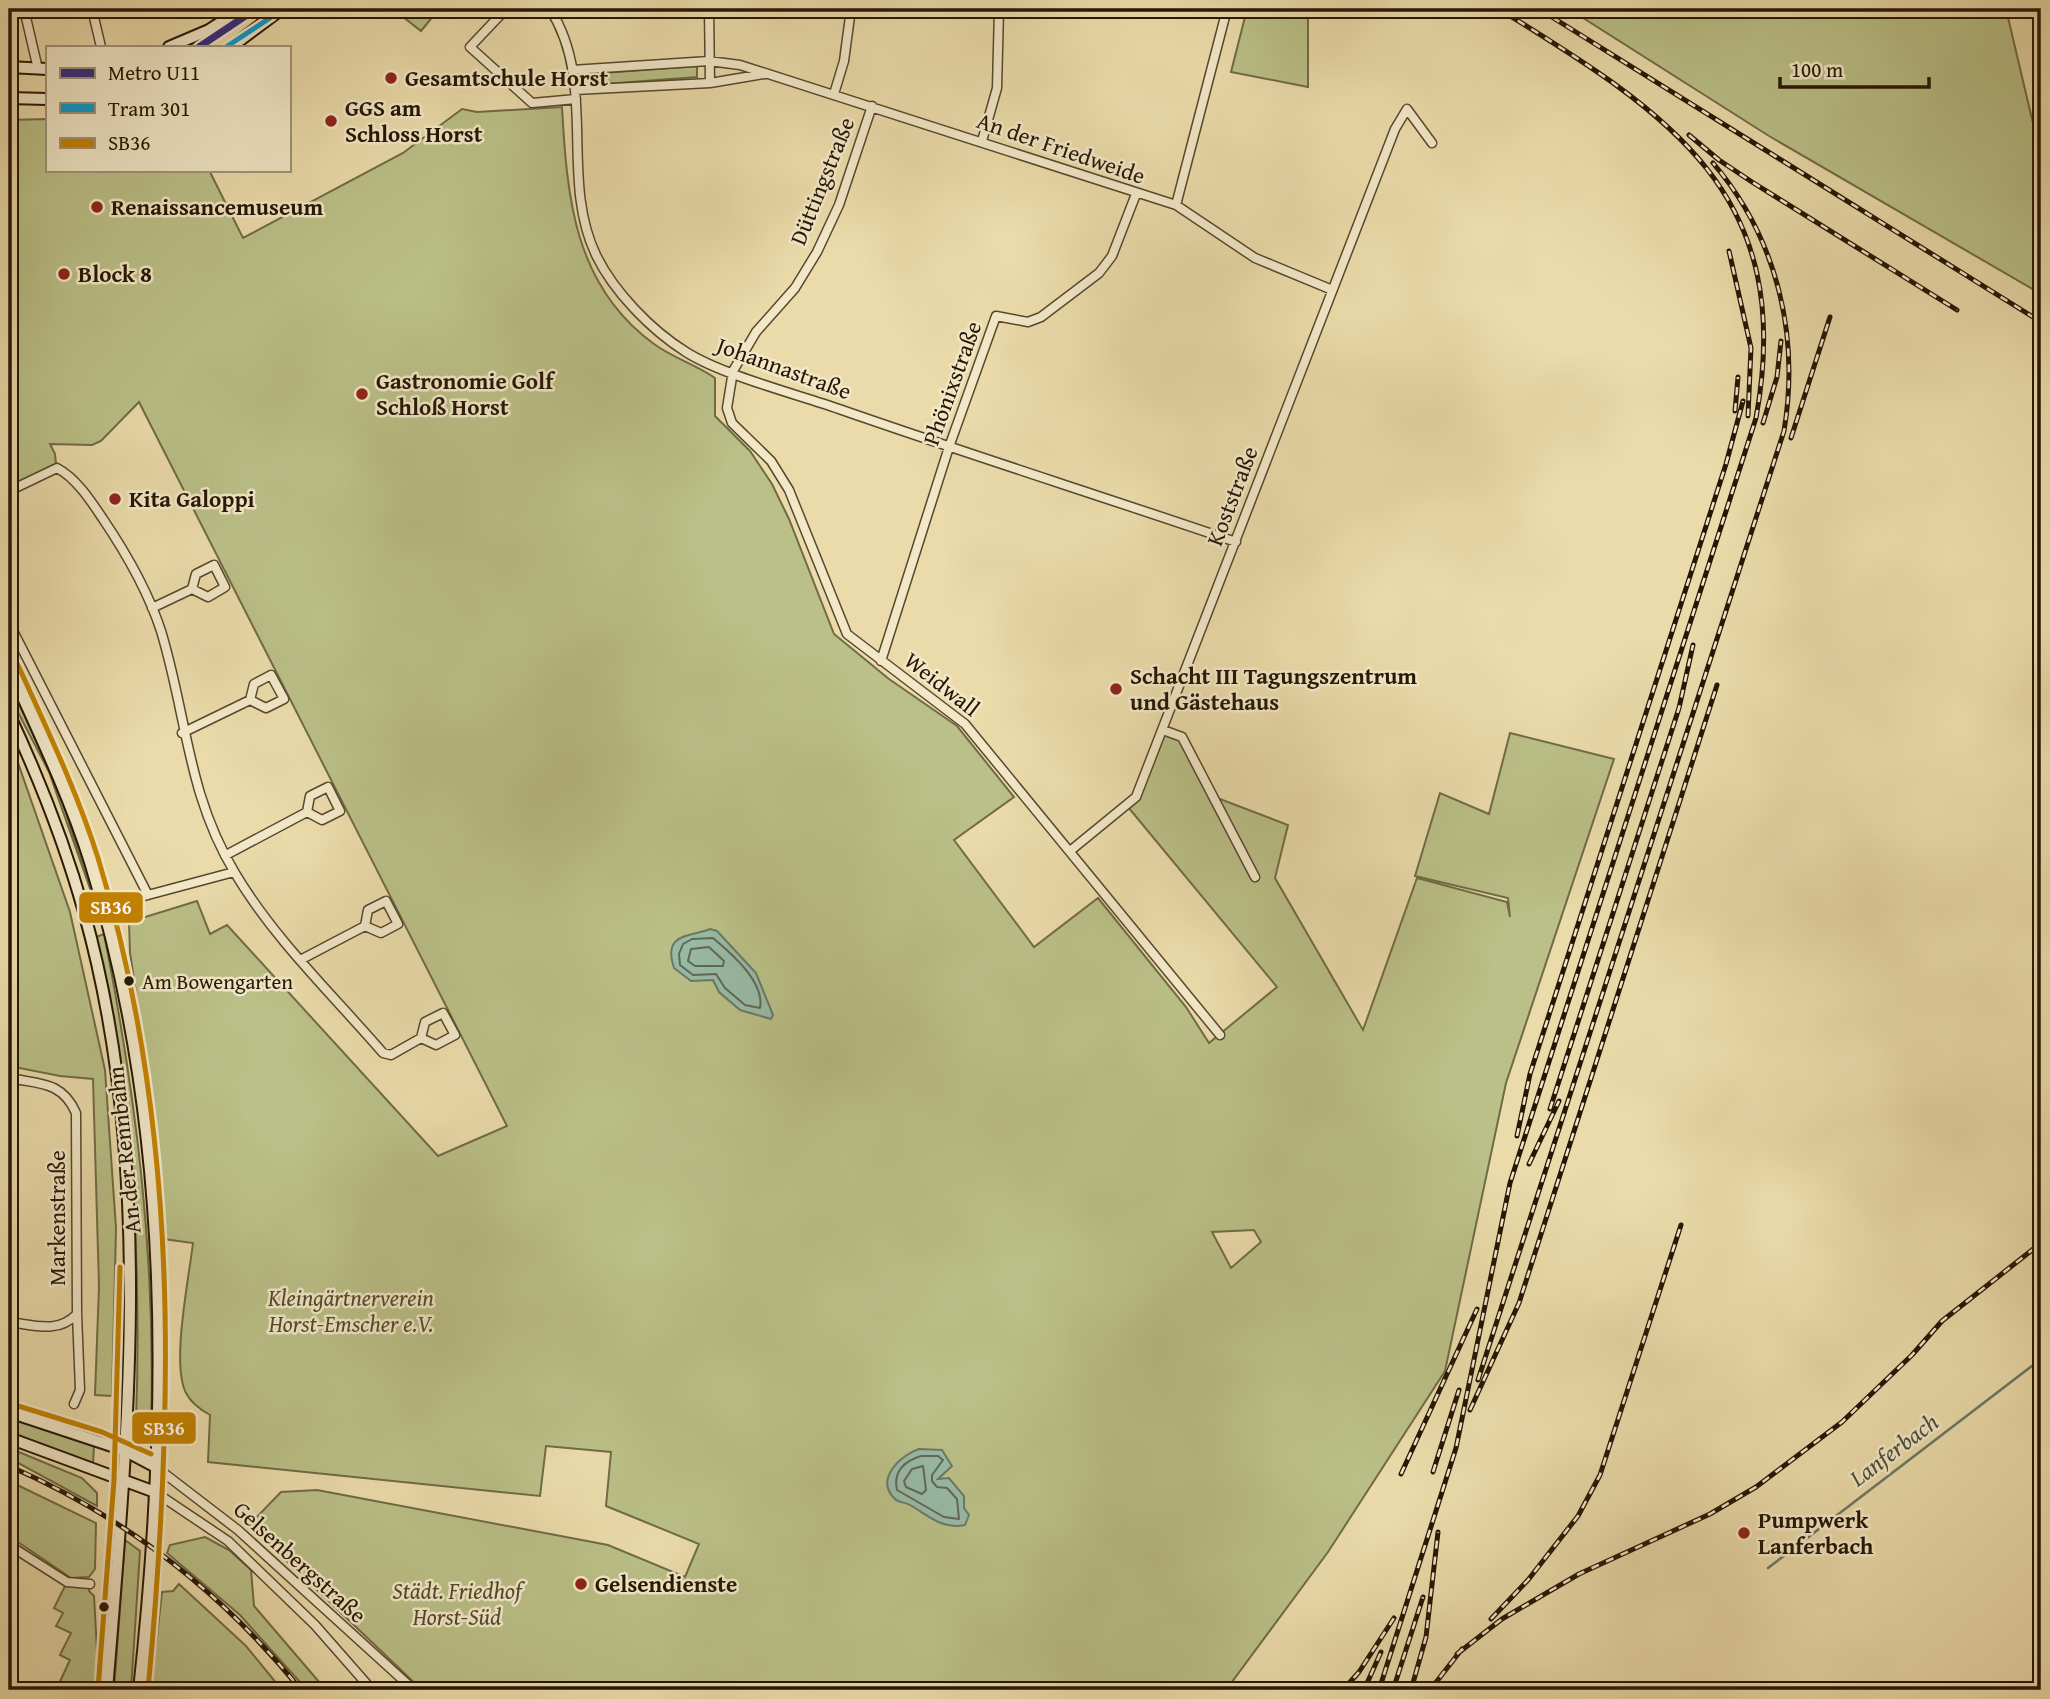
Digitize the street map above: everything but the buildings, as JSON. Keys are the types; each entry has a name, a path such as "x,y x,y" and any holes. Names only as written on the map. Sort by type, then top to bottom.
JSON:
{"main road":[{"path":"171,46 209,30 242,9"},
{"path":"232,46 282,9"},
{"path":"9,67 43,69"},
{"path":"9,98 46,99"},
{"name":"An der Rennbahn","path":"9,667 59,777 103,907 134,1048 151,1194 159,1341 155,1492 139,1690"},
{"name":"An der Rennbahn","path":"9,714 42,787 84,912 107,1014 123,1143 129,1295 123,1480 107,1690"},
{"path":"84,912 103,907"},
{"path":"9,1412 124,1450 156,1467"},
{"path":"9,1438 155,1492"}],"street":[{"path":"24,9 43,69"},
{"path":"92,9 101,46"},
{"name":"An der Friedweide","path":"506,9 470,47 532,103 576,95 710,83 766,74"},
{"name":"Johannastraße","path":"550,9 562,34 576,95 579,195 583,221 597,258 638,311 662,335 688,353 733,371 949,447 1236,542"},
{"path":"709,9 710,83"},
{"path":"834,94 844,61 850,9"},
{"path":"982,141 997,88 999,9"},
{"path":"1176,205 1227,11 1210,9"},
{"name":"An der Friedweide","path":"572,70 709,61 766,74 1176,205 1255,258 1330,289"},
{"name":"Düttingstraße","path":"733,371 756,332 795,288 821,244 839,205 872,106"},
{"name":"Koststraße","path":"1070,851 1136,797 1236,542 1330,289 1395,129 1407,109 1432,143"},
{"name":"Phönixstraße","path":"881,661 949,447 996,316 1014,322 1035,319 1099,273 1112,256 1136,194"},
{"name":"Weidwall","path":"733,371 727,408 732,423 771,461 789,489 847,634 965,724 1220,1035"},
{"path":"9,491 51,468 63,471 98,512 122,547 152,608 173,676 182,733 200,802 234,872 302,959 383,1053 391,1055 421,1038 425,1022 443,1013 454,1035 436,1045 421,1038"},
{"path":"152,608 192,589"},
{"path":"9,623 148,895"},
{"path":"271,675 284,699 266,708 250,700 254,684 271,675"},
{"path":"182,733 250,700"},
{"path":"1163,730 1182,737 1255,877"},
{"path":"328,787 340,811 322,820 307,812 310,796 328,787"},
{"path":"226,855 307,812"},
{"path":"103,907 234,872"},
{"path":"386,901 398,924 381,933 365,926 368,910 386,901"},
{"path":"302,959 365,926"},
{"name":"Markenstraße","path":"9,1078 55,1087 69,1096 76,1113 80,1390 74,1405"},
{"path":"9,1322 51,1327 66,1325 77,1314"},
{"name":"Gelsenbergstraße","path":"156,1467 238,1530 414,1690"},
{"name":"Gelsenbergstraße","path":"155,1492 229,1541 315,1625 372,1690"},
{"path":"9,1545 67,1582 90,1584"}],"green space":[{"path":"393,9 439,9 421,31"},
{"path":"1247,9 1308,9 1308,87 1231,72"},
{"path":"1569,9 2006,9 2041,157 2041,294 1769,136"},
{"path":"697,66 697,77 591,85 590,74"},
{"path":"562,107 572,206 591,267 607,295 627,321 654,344 715,378 715,416 750,451 772,484 789,519 834,634 889,679 957,726 1014,797 954,840 1034,947 1098,898 1186,1007 1209,1043 1277,987 1128,807 1163,730 1182,737 1212,796 1288,825 1275,878 1363,1030 1417,878 1507,902 1510,917 1508,898 1415,876 1440,793 1489,814 1510,733 1614,759 1506,1083 1445,1371 1328,1552 1226,1690 422,1690 249,1525 281,1492 317,1490 608,1545 685,1577 699,1544 606,1506 611,1452 546,1446 540,1496 208,1462 210,1415 196,1406 186,1393 180,1362 182,1320 193,1243 164,1239 153,1104 130,953 129,922 197,901 210,934 227,925 438,1156 507,1126 139,402 101,441 92,445 50,444 56,464 9,487 9,252 13,242 9,233 9,120 46,119 46,172 210,172 243,238 403,153 462,109 477,112","holes":["1254,1230 1261,1242 1231,1268 1212,1232"]},
{"path":"9,681 60,794 93,897 49,772 9,695"},
{"path":"9,737 70,912 105,1070 116,1228 112,1396 95,1395 99,1286 93,1079 9,1066"},
{"path":"104,934 126,1057 142,1180 150,1303 151,1428 136,1421 137,1299 132,1178 118,1057 96,937"},
{"path":"9,1417 94,1446 93,1463 9,1432"},
{"path":"9,1448 82,1478 97,1493 97,1506 9,1458"},
{"path":"9,1481 96,1523 95,1569 89,1577 71,1578 12,1538 9,1545"},
{"path":"205,1537 229,1550 251,1570 254,1606 326,1690 307,1690 240,1615 167,1553 170,1545"},
{"path":"125,1540 140,1551 131,1690 114,1690"},
{"path":"67,1582 90,1584 89,1591 94,1596 98,1669 95,1690 56,1690 70,1660 60,1655 71,1633 56,1626 63,1613 54,1608"},
{"path":"179,1584 246,1646 282,1690 151,1690 162,1592 173,1591"}],"water":[{"path":"710,929 717,931 756,973 773,1015 771,1019 740,1010 719,992 713,980 691,981 674,968 671,956 675,942 687,935"},
{"path":"919,1449 942,1450 952,1466 938,1479 949,1478 964,1496 964,1508 969,1515 965,1525 942,1524 897,1500 889,1491 887,1484 892,1469"}],"waterway":[{"name":"Lanferbach","path":"1768,1568 2041,1359"}],"railway":[{"path":"1379,1690 1456,1448 1510,1183 1756,418 1764,340 1757,274 1738,217 1707,168 1666,125 1617,86 1499,9"},
{"path":"1539,9 2041,322"},
{"path":"1689,135 1752,182 1957,310"},
{"path":"1478,1380 1784,431 1789,359 1779,289 1768,255 1753,223 1735,192 1713,163"},
{"path":"1729,251 1751,348 1748,416"},
{"path":"1791,438 1830,317"},
{"path":"1763,423 1777,377 1781,341"},
{"path":"1735,411 1738,377"},
{"path":"1517,1136 1530,1074 1726,464 1743,401"},
{"path":"1550,1109 1679,708 1693,645"},
{"path":"1470,1410 1519,1303 1717,685"},
{"path":"1529,1164 1559,1101"},
{"path":"1491,1619 1528,1580 1578,1516 1600,1475 1681,1225"},
{"path":"1457,1654 1502,1619 1579,1574 1710,1514 1756,1487 1842,1422 1912,1355 1942,1321 2041,1243"},
{"path":"1401,1474 1477,1309"},
{"path":"1433,1472 1459,1390"},
{"path":"9,1466 92,1508 168,1560 238,1621 301,1690"},
{"path":"1411,1690 1426,1637 1438,1532"},
{"path":"1393,1690 1423,1597"},
{"path":"1343,1690 1359,1672 1394,1618"},
{"path":"1430,1690 1462,1649"},
{"path":"1364,1690 1381,1652"}],"metro line":[{"name":"U11","path":"200,46 256,9"}],"tram line":[{"name":"301","path":"228,46 273,16"}],"transit line":[{"name":"SB36","path":"206,40 253,9"},
{"name":"SB36","path":"17,663 71,784 98,858 125,960 144,1063 157,1167 164,1271 165,1376 163,1481 148,1690"},
{"name":"SB36","path":"98,1689 114,1480 120,1267"},
{"name":"SB36","path":"12,1404 102,1432 151,1454"}],"place":[{"name":"Gesamtschule Horst","path":"391,78"},
{"name":"GGS am Schloss Horst","path":"331,121"},
{"name":"Renaissancemuseum","path":"97,207"},
{"name":"Block 8","path":"64,274"},
{"name":"Gastronomie Golf Schloß Horst","path":"362,394"},
{"name":"Kita Galoppi","path":"115,499"},
{"name":"Schacht III Tagungszentrum und Gästehaus","path":"1116,689"},
{"name":"Am Bowengarten","path":"129,981"},
{"name":"Pumpwerk Lanferbach","path":"1744,1533"},
{"name":"Gelsendienste","path":"581,1584"}],"park label":[{"name":"Kleingärtnerverein Horst-Emscher e.V.","path":"351,1311"},
{"name":"Städt. Friedhof Horst-Süd","path":"457,1604"}]}
